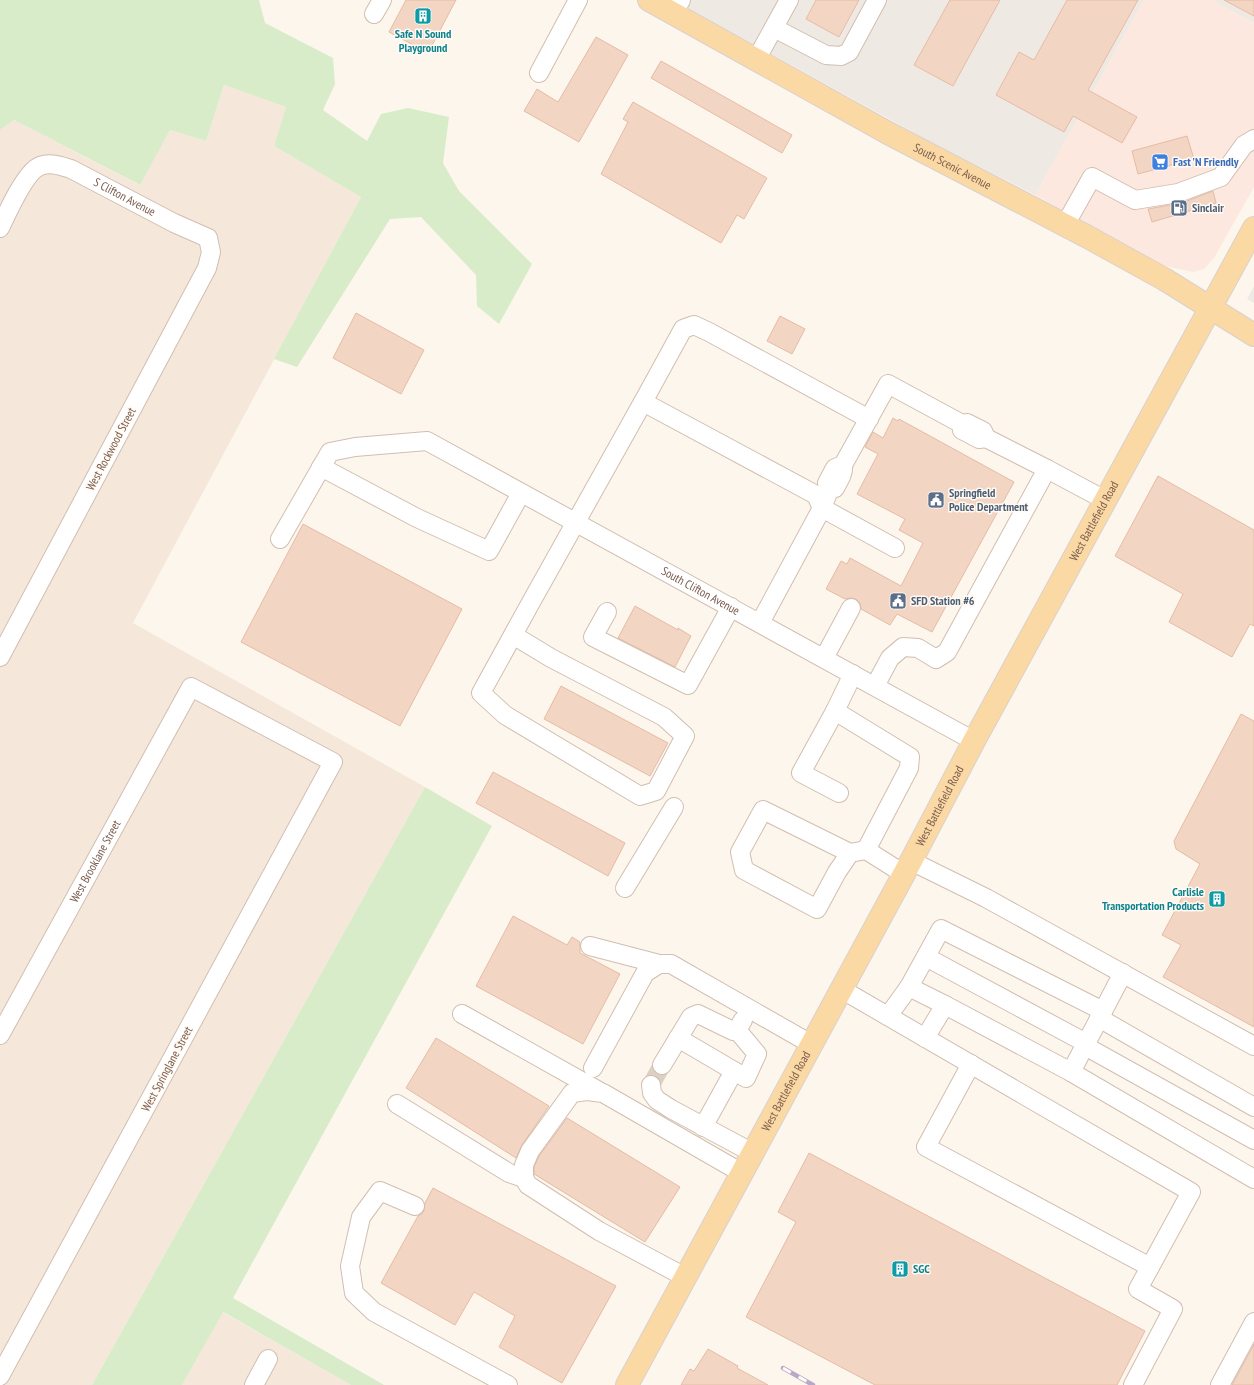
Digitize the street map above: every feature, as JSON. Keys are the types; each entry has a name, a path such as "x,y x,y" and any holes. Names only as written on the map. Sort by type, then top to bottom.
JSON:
{"main road":[{"name":"South Scenic Avenue","path":"652,1 677,7 756,60 888,133 1065,225 1164,279 1254,335"},
{"name":"West Battlefield Road","path":"627,1385 842,989 974,741 1254,228"}],"street":[{"path":"539,73 578,0"},
{"path":"756,60 789,0"},
{"path":"774,28 826,55 841,56 849,52 877,0"},
{"path":"1065,225 1092,178 1135,200 1178,193 1222,177 1244,145 1254,139"},
{"name":"S Clifton Avenue","path":"0,228 24,181 40,166 57,164 174,223 208,238"},
{"name":"West Rockwood Street","path":"0,657 207,268 210,252 208,238"},
{"path":"513,635 551,658 664,717 685,736 656,791 640,796 506,715 481,693 513,635 575,523 643,402 683,329 694,325 869,419"},
{"path":"760,623 822,508 830,488 835,488 838,484 844,472 843,465 888,384 962,424 962,430 979,439 986,438 1105,500"},
{"path":"643,402 816,495 822,508 896,548"},
{"name":"South Clifton Avenue","path":"321,467 330,452 355,447 427,442 974,741"},
{"path":"280,539 321,467 417,518 489,551 521,493"},
{"path":"875,686 890,658 902,647 918,648 936,658 947,652 1047,469"},
{"path":"607,612 593,637 688,685 730,607"},
{"path":"824,658 851,608"},
{"path":"839,793 801,773 835,711 853,674"},
{"name":"West Springlane Street","path":"0,1376 333,762 191,688"},
{"name":"West Brooklane Street","path":"0,1035 191,688"},
{"path":"835,711 910,757 909,768 858,851 837,872 818,909 744,870 740,852 763,810 858,851 907,867 986,898 1254,1046"},
{"path":"625,888 674,807"},
{"path":"888,1016 909,987 941,929 1101,1014 1254,1107"},
{"path":"590,946 659,964 671,964 812,1044"},
{"path":"926,957 1085,1044 1254,1140"},
{"path":"593,1068 645,973 659,964"},
{"path":"1071,1072 1123,973"},
{"path":"909,987 1071,1072 1254,1179"},
{"path":"842,989 1191,1192 1138,1289 1173,1309 1133,1385"},
{"path":"925,1038 945,1005"},
{"path":"737,1030 750,1009"},
{"path":"462,1014 742,1173"},
{"path":"662,1065 678,1038 691,1017 698,1014 733,1030 737,1030 757,1054 746,1078 678,1038"},
{"path":"971,1064 926,1147 1150,1267"},
{"path":"701,1125 734,1071"},
{"path":"651,1085 652,1092 657,1100 753,1153"},
{"path":"603,1094 586,1091 572,1093 530,1151 524,1165 524,1178 528,1185 599,1231 685,1277"},
{"path":"397,1104 509,1173 524,1178"},
{"path":"414,1206 380,1191 361,1217 350,1266 354,1292 374,1312 508,1385"},
{"path":"1220,1385 1254,1322"},
{"path":"254,1385 268,1359"}],"shaded area":[{"path":"673,0 1144,0 1035,195 929,141"},
{"path":"1144,0 1212,0 1254,23 1254,187 1214,258 1204,269 1193,272 1165,266 1035,195"},
{"path":"1212,0 1254,0 1254,23"},
{"path":"224,85 286,107 274,146 361,197 133,623 425,787 92,1385 0,1385 0,130 14,120 139,185 170,130 206,141"},
{"path":"1254,286 1254,303 1247,299"},
{"path":"222,1312 351,1385 182,1385"}],"green space":[{"path":"0,0 259,0 265,23 333,58 335,84 323,110 367,141 381,114 408,108 449,117 443,163 459,191 532,264 499,324 477,306 476,275 421,217 390,219 297,367 274,359 361,197 274,146 286,107 224,85 206,141 170,130 140,185 14,120 0,130"},
{"path":"425,787 492,826 233,1298 384,1385 351,1385 223,1312 182,1385 92,1385"}],"building":[{"name":"Safe N Sound Playground","path":"406,0 456,0 428,53 389,32"},
{"path":"816,0 859,0 839,37 806,19"},
{"path":"950,0 1000,0 953,86 914,65"},
{"path":"1067,0 1138,0 1088,90 1137,117 1122,143 1073,116 1064,132 996,95 1019,52 1034,60"},
{"path":"1224,0 1254,0 1254,16"},
{"path":"596,37 628,55 579,142 524,111 537,89 558,102"},
{"path":"661,61 792,135 782,153 651,78"},
{"path":"633,102 767,178 744,219 737,215 721,243 601,174 628,122 623,119"},
{"path":"1187,136 1194,159 1138,174 1132,151"},
{"path":"1213,191 1216,203 1152,222 1148,209 1182,203"},
{"path":"356,313 424,350 401,394 333,358"},
{"path":"780,316 805,329 792,354 767,341"},
{"name":"Springfield Police Department","path":"893,418 898,421 899,419 1014,482 932,632 897,614 890,625 861,609 860,603 856,599 845,599 826,589 841,561 847,564 850,558 901,586 923,543 899,530 905,519 857,494 878,454 865,447 873,432 883,438"},
{"path":"1158,476 1254,530 1254,626 1250,624 1232,657 1169,622 1183,594 1115,556"},
{"path":"303,524 462,609 400,726 241,642"},
{"path":"635,606 691,636 675,667 618,638"},
{"path":"561,686 668,743 650,776 544,719"},
{"name":"Carlisle Transportation Products","path":"1241,714 1254,721 1254,1027 1163,977 1181,945 1162,935 1200,864 1176,849 1174,841"},
{"path":"493,772 625,843 608,876 476,803"},
{"path":"513,916 567,945 572,937 580,942 580,953 620,974 583,1044 476,986"},
{"path":"436,1038 549,1106 522,1145 516,1158 406,1088"},
{"path":"567,1118 680,1187 645,1242 534,1174 534,1167 539,1156"},
{"name":"SGC","path":"809,1153 1145,1331 1117,1385 875,1385 746,1317 796,1222 778,1212"},
{"path":"433,1188 616,1286 562,1383 499,1347 515,1316 474,1292 455,1325 381,1283 418,1216 422,1214 425,1203"},
{"path":"1254,1344 1254,1385 1232,1385"},
{"path":"708,1349 738,1366 737,1368 768,1385 681,1385 690,1369 694,1371"}],"tunnel":[{"path":"651,1085 662,1065"}],"railway":[{"path":"783,1368 813,1385"}],"place":[{"name":"Safe N Sound Playground","path":"423,16"},
{"name":"Fast 'N Friendly","path":"1160,162"},
{"name":"Sinclair","path":"1179,208"},
{"name":"Springfield Police Department","path":"936,500"},
{"name":"SFD Station #6","path":"898,601"},
{"name":"Carlisle Transportation Products","path":"1217,899"},
{"name":"SGC","path":"900,1269"}]}
